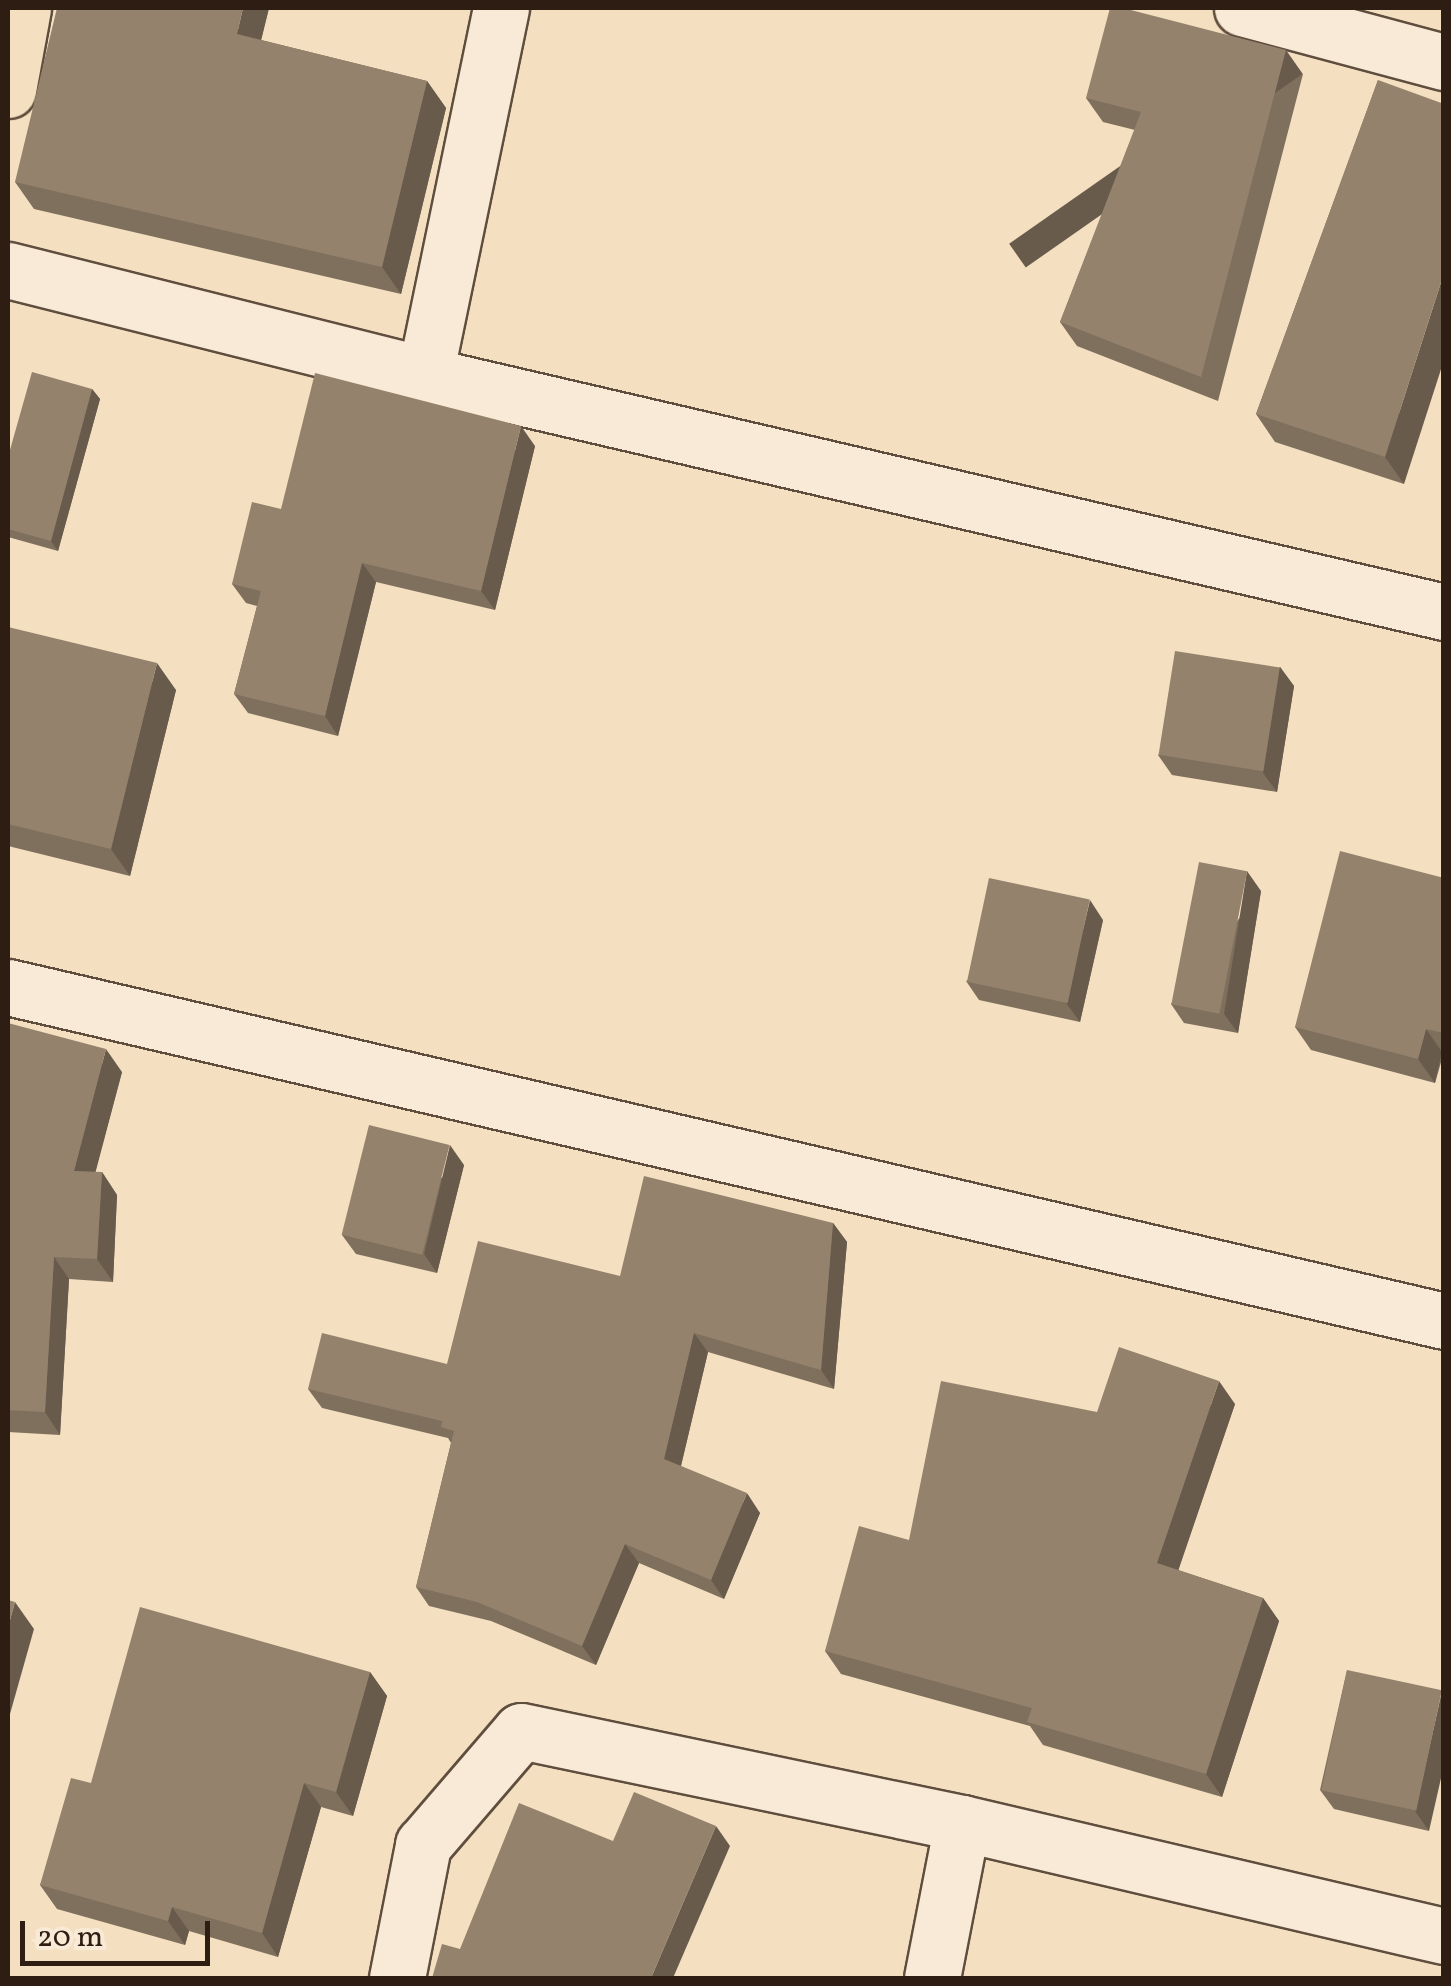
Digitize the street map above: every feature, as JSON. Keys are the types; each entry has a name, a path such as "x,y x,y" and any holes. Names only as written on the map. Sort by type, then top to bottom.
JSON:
{"main road":[{"path":"8,90 23,8"}],"street":[{"path":"425,375 501,8"},
{"path":"1242,8 1444,62"},
{"path":"8,270 425,375 1444,612"},
{"path":"8,987 1444,1321"},
{"path":"396,1978 423,1844 521,1731 962,1823 1444,1936"},
{"path":"932,1978 962,1823"}],"building":[{"path":"57,8 243,8 237,34 427,81 382,267 15,182"},
{"path":"1110,8 1123,8 1286,50 1201,377 1060,322 1141,112 1086,98"},
{"path":"1378,80 1444,104 1444,273 1385,457 1256,414"},
{"path":"32,372 92,389 51,541 8,529 8,457"},
{"path":"315,373 521,426 481,591 362,563 325,716 234,694 261,591 232,584 252,502 281,509"},
{"path":"8,627 157,663 111,849 8,824"},
{"path":"1175,651 1280,668 1263,771 1159,755"},
{"path":"1340,851 1444,878 1444,1033 1426,1029 1418,1059 1295,1027"},
{"path":"1199,862 1247,871 1219,1014 1171,1004"},
{"path":"989,878 1090,899 1068,1003 967,982"},
{"path":"8,1023 106,1049 74,1171 102,1172 97,1259 54,1257 45,1412 8,1410"},
{"path":"369,1125 450,1145 422,1255 342,1235"},
{"path":"644,1176 833,1223 821,1370 694,1333 664,1459 747,1493 711,1580 625,1544 582,1646 477,1602 416,1587 454,1431 441,1427 442,1421 308,1389 322,1333 447,1364 478,1241 620,1276"},
{"path":"1119,1347 1219,1381 1157,1563 1263,1598 1206,1774 1027,1722 1032,1708 825,1651 859,1526 909,1540 941,1381 1097,1412"},
{"path":"8,1600 15,1602 8,1627"},
{"path":"140,1607 370,1672 336,1792 304,1783 262,1933 172,1907 168,1921 40,1885 71,1778 91,1783"},
{"path":"1347,1670 1442,1690 1416,1810 1321,1790"},
{"path":"634,1792 716,1826 651,1978 432,1978 442,1944 460,1949 519,1803 613,1841"}]}
